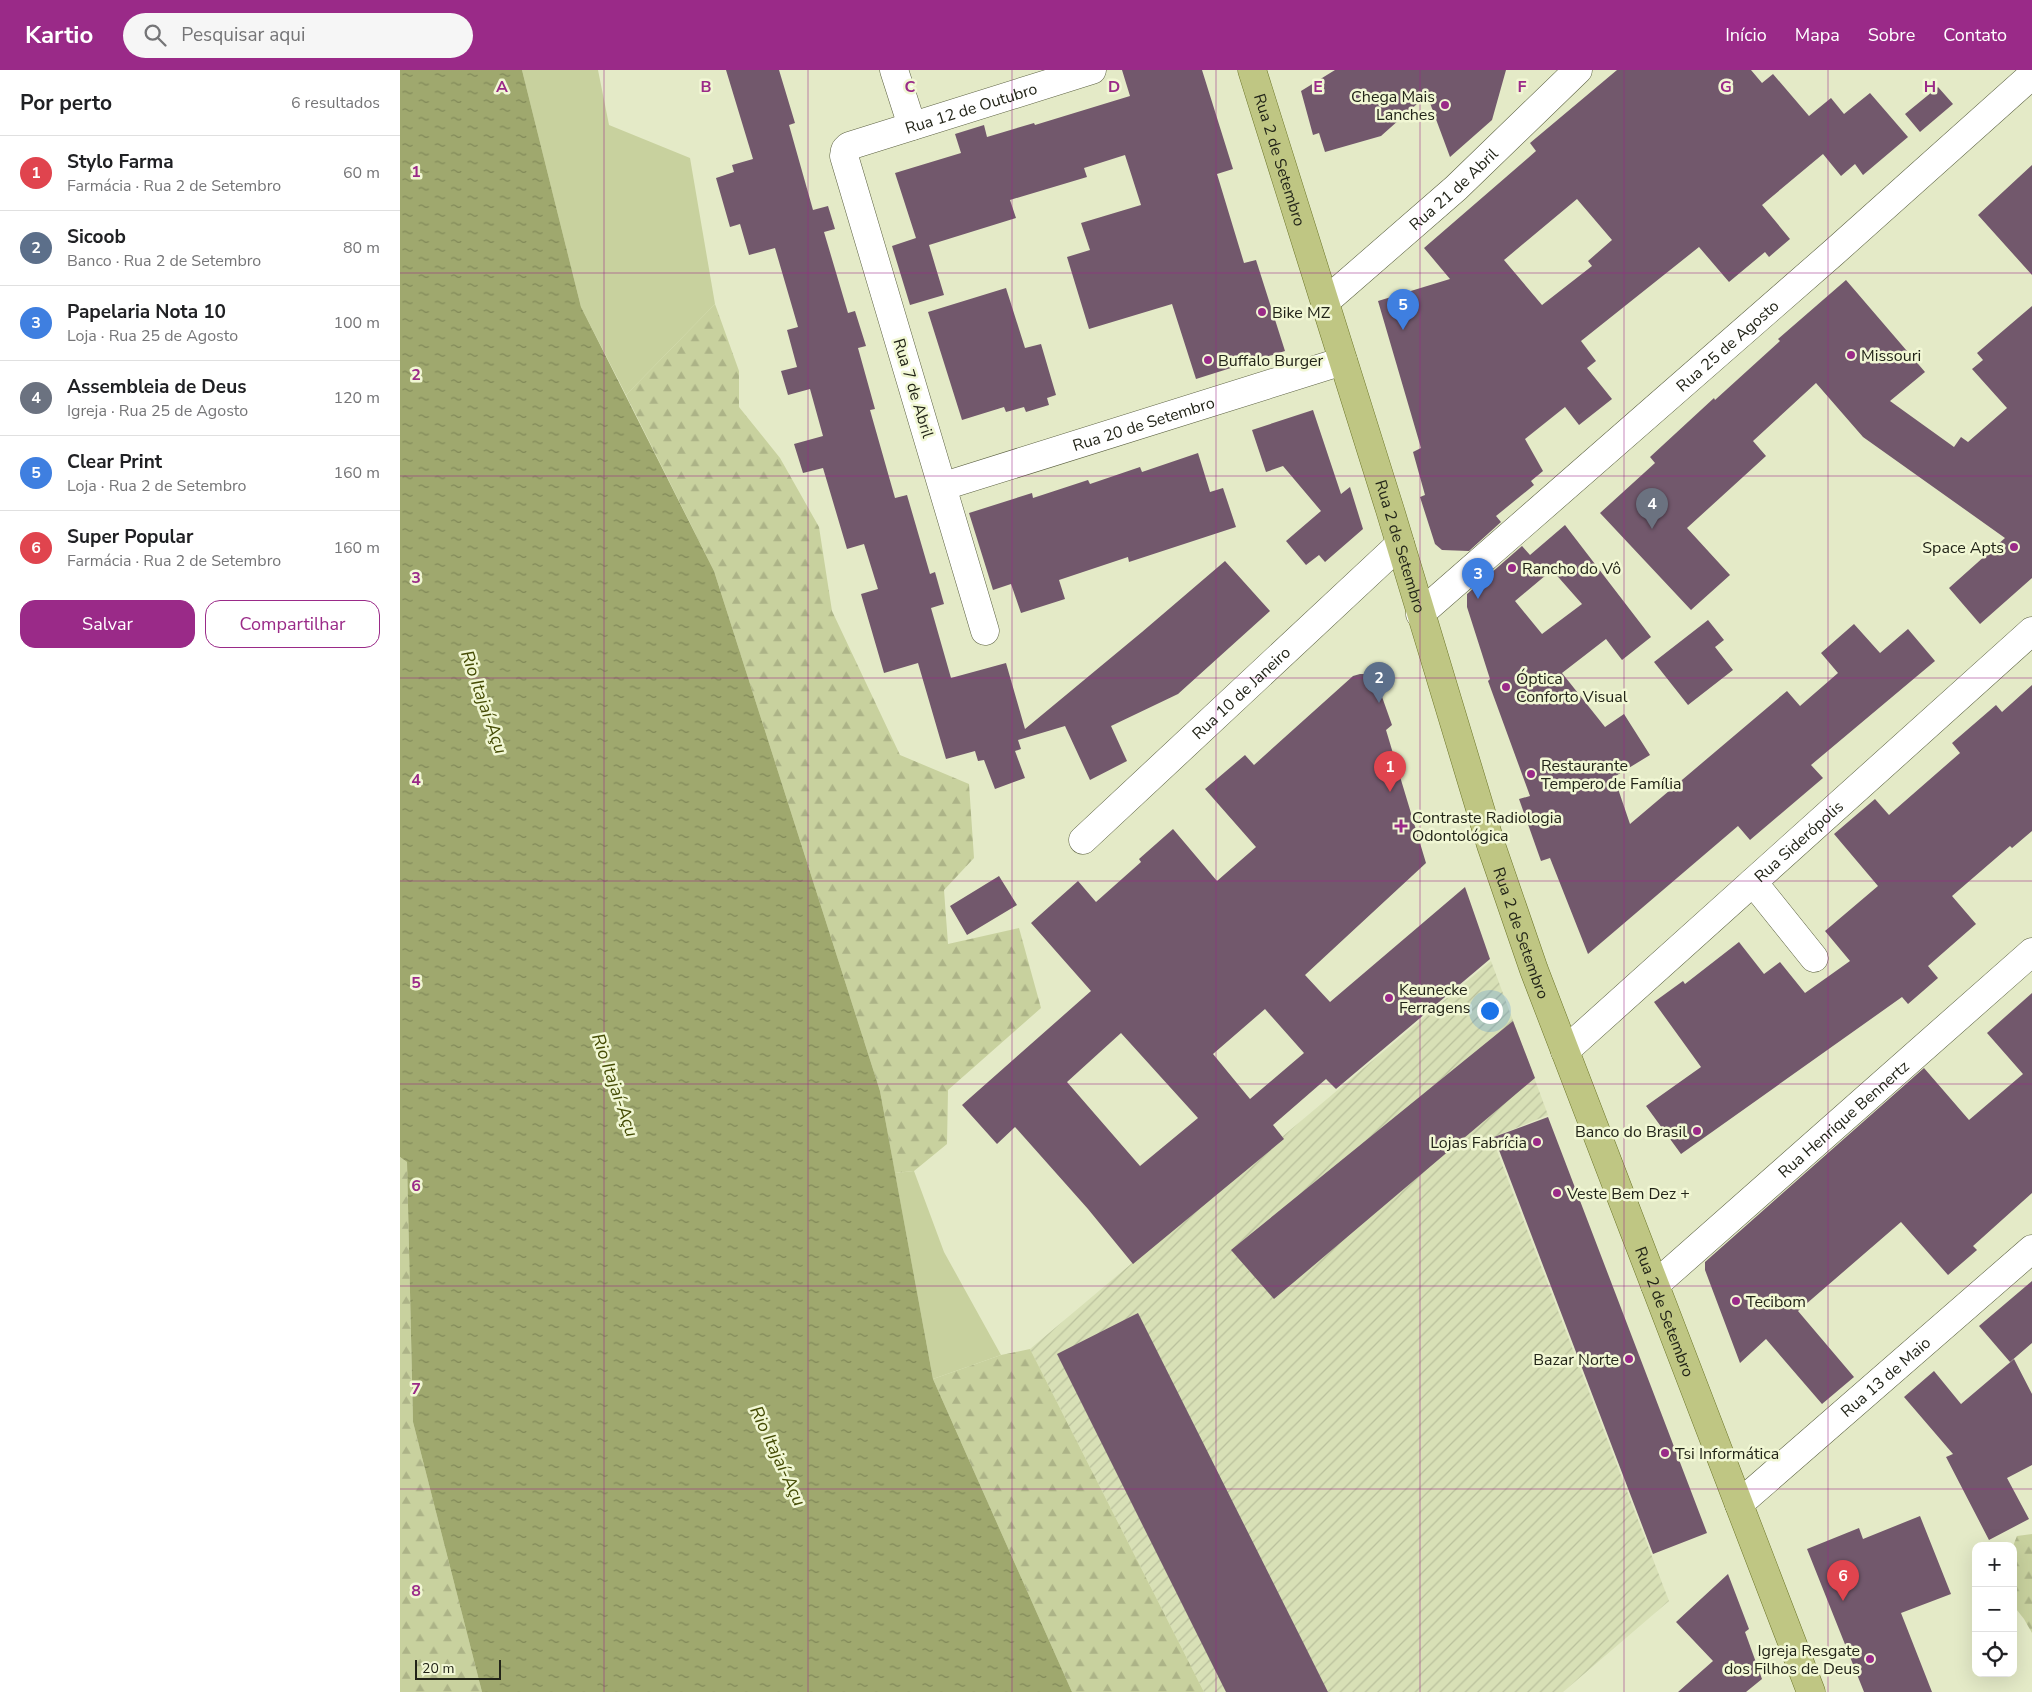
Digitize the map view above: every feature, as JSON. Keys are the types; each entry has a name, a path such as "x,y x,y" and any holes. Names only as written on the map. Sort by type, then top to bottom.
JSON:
{"main road":[{"name":"Rua 2 de Setembro","path":"1252,70 1400,544 1491,845 1534,970 1811,1692"}],"street":[{"path":"894,70 912,126"},
{"name":"Rua 12 de Outubro","path":"849,146 1092,70"},
{"name":"Rua 21 de Abril","path":"1325,302 1456,188 1578,70"},
{"name":"Rua 25 de Agosto","path":"1420,614 1833,254 2032,75"},
{"name":"Rua 7 de Abril","path":"849,146 845,150 844,156 944,486 985,631"},
{"name":"Rua 20 de Setembro","path":"944,486 1343,361"},
{"name":"Rua 10 de Janeiro","path":"1083,840 1400,544"},
{"name":"Rua Siderópolis","path":"1565,1051 2032,631"},
{"path":"1753,882 1814,958"},
{"name":"Rua Henrique Bennertz","path":"1655,1285 2032,952"},
{"name":"Rua 13 de Maio","path":"1739,1504 2032,1249"}],"shaded area":[{"path":"1491,961 1548,1115 1492,1138 1669,1601 1563,1692 1204,1692 1030,1349"}],"green space":[{"path":"522,70 598,70 609,125 690,158 715,304 626,395 581,307"},
{"path":"715,304 739,371 739,407 780,458 819,527 832,611 900,755 969,784 974,858 944,890 948,944 1019,928 1041,1008 948,1090 947,1144 914,1171 895,1173 880,1091 714,571 626,395"},
{"path":"400,1157 407,1162 413,1422 482,1692 400,1692"},
{"path":"914,1171 944,1252 1001,1355 933,1379 895,1173"},
{"path":"1030,1349 1204,1692 1072,1692 933,1379 1001,1355"},
{"path":"2032,1534 2032,1633 2017,1610 2017,1542 2015,1542 2017,1536"}],"water":[{"name":"Rio Itajaí-Açu","path":"400,70 522,70 581,307 714,571 880,1091 933,1379 1072,1692 482,1692 413,1422 407,1162 400,1157"}],"building":[{"path":"726,70 779,70 795,123 789,125 813,210 828,206 835,229 824,232 848,313 855,311 866,346 858,348 875,409 870,410 895,498 907,495 930,574 935,572 944,604 931,608 951,678 1006,663 1025,729 1225,561 1270,611 1178,694 1111,726 1127,761 1090,780 1065,726 1018,740 1021,749 1015,751 1025,778 995,789 984,760 978,761 975,751 946,759 918,663 884,673 861,594 878,589 864,544 847,549 823,468 803,473 794,444 823,436 810,389 788,395 781,371 797,367 787,330 798,327 775,248 749,255 740,224 730,227 716,178 734,172 732,165 753,159"},
{"path":"1122,70 1202,70 1233,169 1217,174 1244,263 1256,260 1285,351 1196,379 1172,304 1089,329 1067,257 1090,250 1081,223 1141,205 1125,155 1084,168 1087,177 1010,200 1016,218 929,245 944,295 910,305 892,246 916,238 895,173 961,153 955,134 984,125 987,137 1034,123 1035,125 1130,96"},
{"path":"1335,70 1506,70 1492,120 1450,157 1427,95 1381,136 1325,152 1319,133 1313,135 1301,91"},
{"path":"1617,70 1751,70 1762,83 1773,74 1809,116 1831,98 1844,114 1870,93 1908,137 1863,175 1855,164 1841,176 1823,154 1762,205 1790,239 1769,257 1765,252 1729,282 1699,247 1581,341 1596,361 1587,368 1612,399 1579,425 1565,407 1525,439 1543,471 1531,481 1534,485 1496,516 1501,522 1469,551 1442,550 1435,544 1420,497 1425,495 1413,452 1421,448 1378,301 1450,279 1424,248 1536,151 1530,143","holes":["1577,199 1612,240 1588,261 1592,266 1542,305 1504,260"]},
{"path":"1938,87 1953,104 1920,132 1905,114"},
{"path":"2032,165 2032,275 1978,215"},
{"path":"1846,280 1925,372 1890,401 1954,447 1961,437 1968,442 2007,408 1972,369 1983,360 1977,353 2032,306 2032,578 1980,624 1949,588 2005,538 1863,437 1816,383 1753,441 1766,456 1687,528 1730,575 1691,610 1600,513 1655,463 1650,457 1780,341 1778,339"},
{"path":"1006,288 1025,348 1041,344 1056,395 1047,398 1049,405 1026,412 1024,407 1006,412 1004,407 962,420 928,312"},
{"path":"1313,410 1341,494 1350,487 1363,529 1325,562 1319,555 1306,565 1286,541 1321,511 1283,466 1266,472 1252,430"},
{"path":"1198,453 1210,492 1223,488 1236,527 1129,562 1128,557 1059,580 1065,599 1021,613 1011,584 993,590 969,513 1032,493 1033,498 1088,480 1090,484 1140,467 1142,472"},
{"path":"1565,525 1651,637 1622,660 1606,639 1562,673 1605,727 1624,714 1650,755 1614,777 1630,824 1787,691 1800,706 1838,673 1821,653 1854,624 1880,653 1908,629 1935,661 1811,765 1823,778 1750,840 1738,826 1588,954 1550,858 1541,861 1519,799 1530,796 1488,681 1490,679 1467,607 1467,594 1522,546 1530,555","holes":["1552,570 1582,604 1542,634 1515,601"]},
{"path":"1708,620 1724,640 1715,647 1733,670 1688,705 1654,662"},
{"path":"1368,674 1375,677 1392,725 1386,730 1426,863 1305,975 1330,1002 1465,887 1490,959 1336,1089 1326,1079 1273,1125 1284,1139 1133,1264 1088,1209 1015,1127 997,1144 962,1105 1091,991 1031,923 1078,881 1096,902 1141,862 1139,859 1173,829 1217,881 1256,847 1205,789 1245,755 1254,765 1353,676","holes":["1265,1009 1304,1053 1250,1099 1213,1054","1121,1033 1198,1118 1140,1166 1067,1082"]},
{"path":"2032,685 2032,831 2012,848 2010,846 1952,896 1976,924 1928,966 1938,978 1908,1004 1902,997 1681,1154 1646,1106 1701,1067 1654,1002 1683,981 1685,984 1739,942 1764,974 1780,962 1805,993 1850,961 1825,931 1878,886 1834,834 1875,799 1889,815 1960,753 1952,743 1996,705 2002,712"},
{"path":"999,876 1017,905 967,935 950,906"},
{"path":"2032,993 2032,1193 1973,1246 1977,1250 1948,1275 1901,1222 1798,1311 1854,1377 1822,1404 1766,1339 1740,1363 1705,1270 1705,1262 1924,1068 1969,1120 2023,1074 1987,1033"},
{"path":"1513,1021 1535,1078 1274,1299 1231,1250"},
{"path":"1548,1117 1707,1533 1653,1554 1494,1137"},
{"path":"2032,1281 2032,1343 2010,1362 1979,1326"},
{"path":"1138,1313 1328,1692 1226,1692 1057,1354"},
{"path":"2014,1359 2032,1394 2032,1465 2007,1478 2029,1519 1989,1540 1946,1457 1953,1454 1904,1397 1934,1371 1961,1404"},
{"path":"1920,1516 1951,1594 1901,1613 1932,1692 1864,1692 1807,1549 1859,1528 1863,1539"},
{"path":"1728,1574 1749,1629 1745,1632 1762,1679 1746,1692 1678,1692 1713,1661 1676,1622"}],"place":[{"name":"Chega Mais Lanches","path":"1445,105"},
{"name":"Bike MZ","path":"1262,312"},
{"name":"Clear Print","path":"1403,330"},
{"name":"Missouri","path":"1851,355"},
{"name":"Buffalo Burger","path":"1208,360"},
{"name":"Assembleia de Deus","path":"1652,529"},
{"name":"Space Apts","path":"2014,547"},
{"name":"Rancho do Vô","path":"1512,568"},
{"name":"Papelaria Nota 10","path":"1478,599"},
{"name":"Óptica Conforto Visual","path":"1506,687"},
{"name":"Sicoob","path":"1379,703"},
{"name":"Restaurante Tempero de Família","path":"1531,774"},
{"name":"Stylo Farma","path":"1390,792"},
{"name":"Contraste Radiologia Odontológica","path":"1401,826"},
{"name":"Keunecke Ferragens","path":"1389,998"},
{"name":"Banco do Brasil","path":"1697,1131"},
{"name":"Lojas Fabrícia","path":"1537,1142"},
{"name":"Veste Bem Dez +","path":"1557,1193"},
{"name":"Tecibom","path":"1736,1301"},
{"name":"Bazar Norte","path":"1629,1359"},
{"name":"Tsi Informática","path":"1665,1453"},
{"name":"Super Popular","path":"1843,1601"},
{"name":"Igreja Resgate dos Filhos de Deus","path":"1870,1659"}]}
